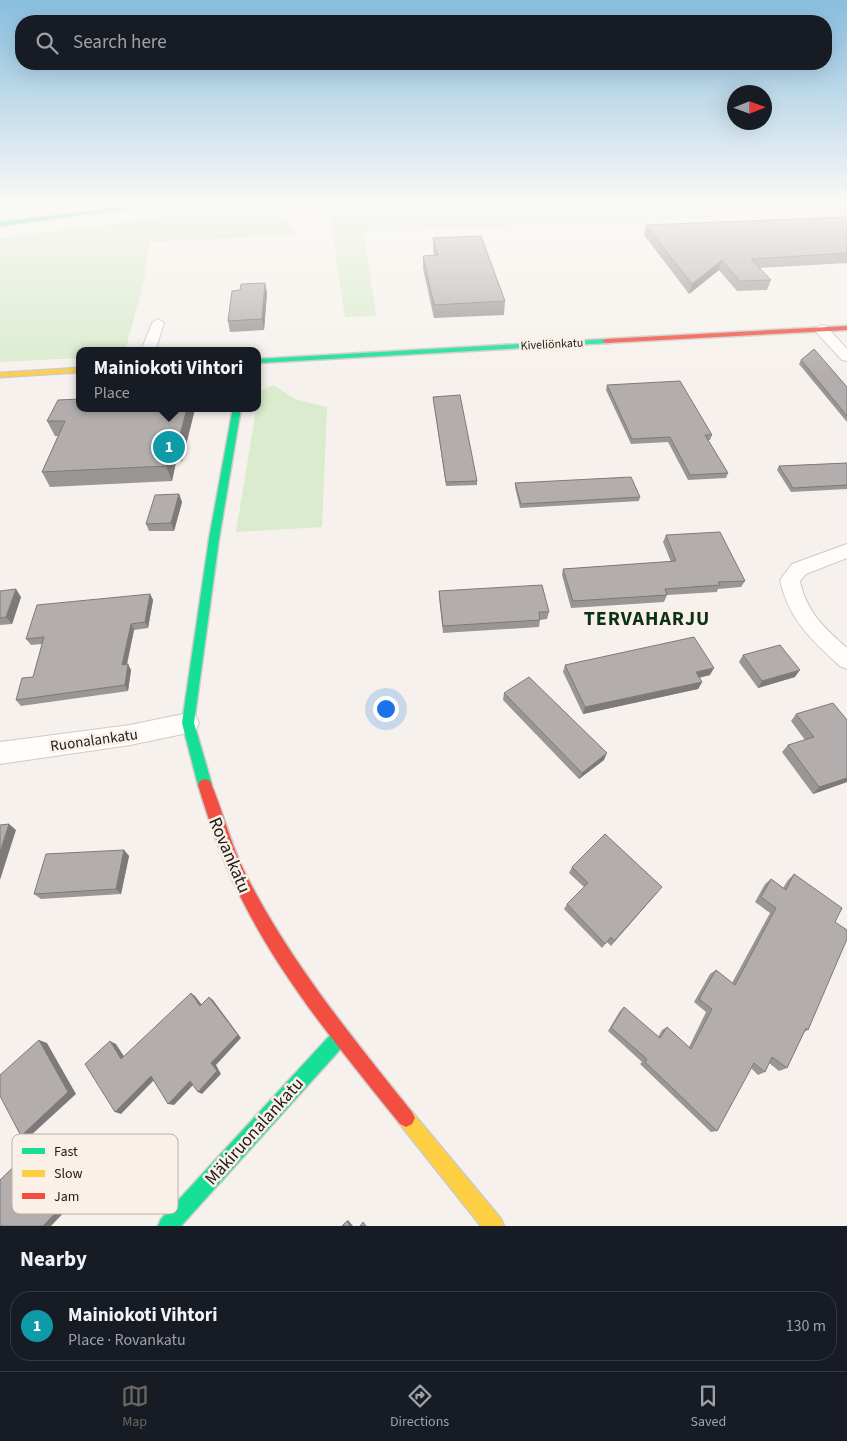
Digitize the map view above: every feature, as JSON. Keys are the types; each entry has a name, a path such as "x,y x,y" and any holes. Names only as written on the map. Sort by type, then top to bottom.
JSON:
{"main road":[{"name":"Kiveliönkatu","path":"261,360 306,359 847,328"},
{"path":"0,375 76,370"},
{"name":"Rovankatu","path":"236,412 211,558 188,723 215,824 247,897 306,991 340,1037 494,1226"},
{"name":"Mäkiruonalankatu","path":"168,1226 340,1037"}],"street":[{"path":"149,347 158,323"},
{"path":"821,329 847,357"},
{"path":"847,551 799,569 790,580 791,591 800,613 847,660"},
{"name":"Ruonalankatu","path":"0,753 130,735 188,723"}],"green space":[{"path":"0,261 147,261 144,281 126,347 76,347 76,358 0,362"},
{"path":"337,261 368,261 376,316 345,317"},
{"path":"273,385 297,400 327,407 322,527 236,532 256,412 261,412 261,391"}],"building":[{"path":"424,261 490,261 505,301 434,305"},
{"path":"674,261 720,261 692,284"},
{"path":"723,261 753,261 771,280 740,281"},
{"path":"265,283 262,319 228,321 232,291 240,290 241,284"},
{"path":"814,349 847,387 847,416 801,360"},
{"path":"680,381 712,435 705,435 728,473 690,475 670,437 632,439 607,385"},
{"path":"460,395 477,481 446,482 433,397"},
{"path":"76,399 76,412 186,412 177,447 171,447 166,466 42,472 65,421 47,421 58,400"},
{"path":"847,463 847,485 793,488 779,466"},
{"path":"631,477 640,497 521,504 515,483"},
{"path":"179,494 171,523 146,524 155,495"},
{"path":"720,532 745,581 718,582 720,585 665,589 667,595 573,601 563,569 676,561 666,535"},
{"path":"542,585 549,612 539,612 540,620 443,626 439,591"},
{"path":"16,589 6,617 0,618 0,591"},
{"path":"150,594 145,622 131,624 122,665 128,664 125,685 16,700 22,678 33,677 44,637 26,639 37,605"},
{"path":"694,637 714,668 696,672 702,682 585,707 565,665"},
{"path":"780,645 800,670 762,681 743,655"},
{"path":"529,677 607,753 582,773 504,693"},
{"path":"833,703 847,720 847,778 819,787 788,745 814,737 796,714"},
{"path":"9,824 0,852 0,825"},
{"path":"605,834 662,887 614,941 611,937 605,944 567,904 588,883 572,867"},
{"path":"124,850 116,889 34,894 46,854"},
{"path":"794,874 842,908 835,922 847,930 847,939 808,1030 806,1028 787,1068 772,1057 765,1072 754,1063 717,1131 645,1062 647,1059 611,1028 624,1007 660,1038 667,1027 691,1049 712,1009 699,999 716,970 735,985 776,908 761,897 771,879 786,890"},
{"path":"191,993 200,1006 209,997 238,1035 211,1063 217,1071 198,1092 190,1081 168,1104 151,1076 115,1112 85,1064 110,1041 121,1059"},
{"path":"39,1040 68,1092 23,1134 20,1134 0,1096 0,1075"},
{"path":"12,1168 12,1214 54,1214 43,1226 0,1226 0,1180"},
{"path":"347,1221 350,1226 342,1226"}],"traffic: fast":[{"path":"261,361 606,341"},
{"path":"205,785 188,723 214,539 236,412"},
{"path":"168,1226 340,1037"}],"traffic: slow":[{"path":"0,375 76,370"},
{"path":"406,1118 494,1226"}],"traffic: jam":[{"path":"606,341 847,328"},
{"path":"205,785 220,832 239,877 287,962 315,1002 406,1118"}],"place":[{"name":"Mainiokoti Vihtori","path":"169,447"}],"district":[{"name":"TERVAHARJU","path":"647,618"}]}
